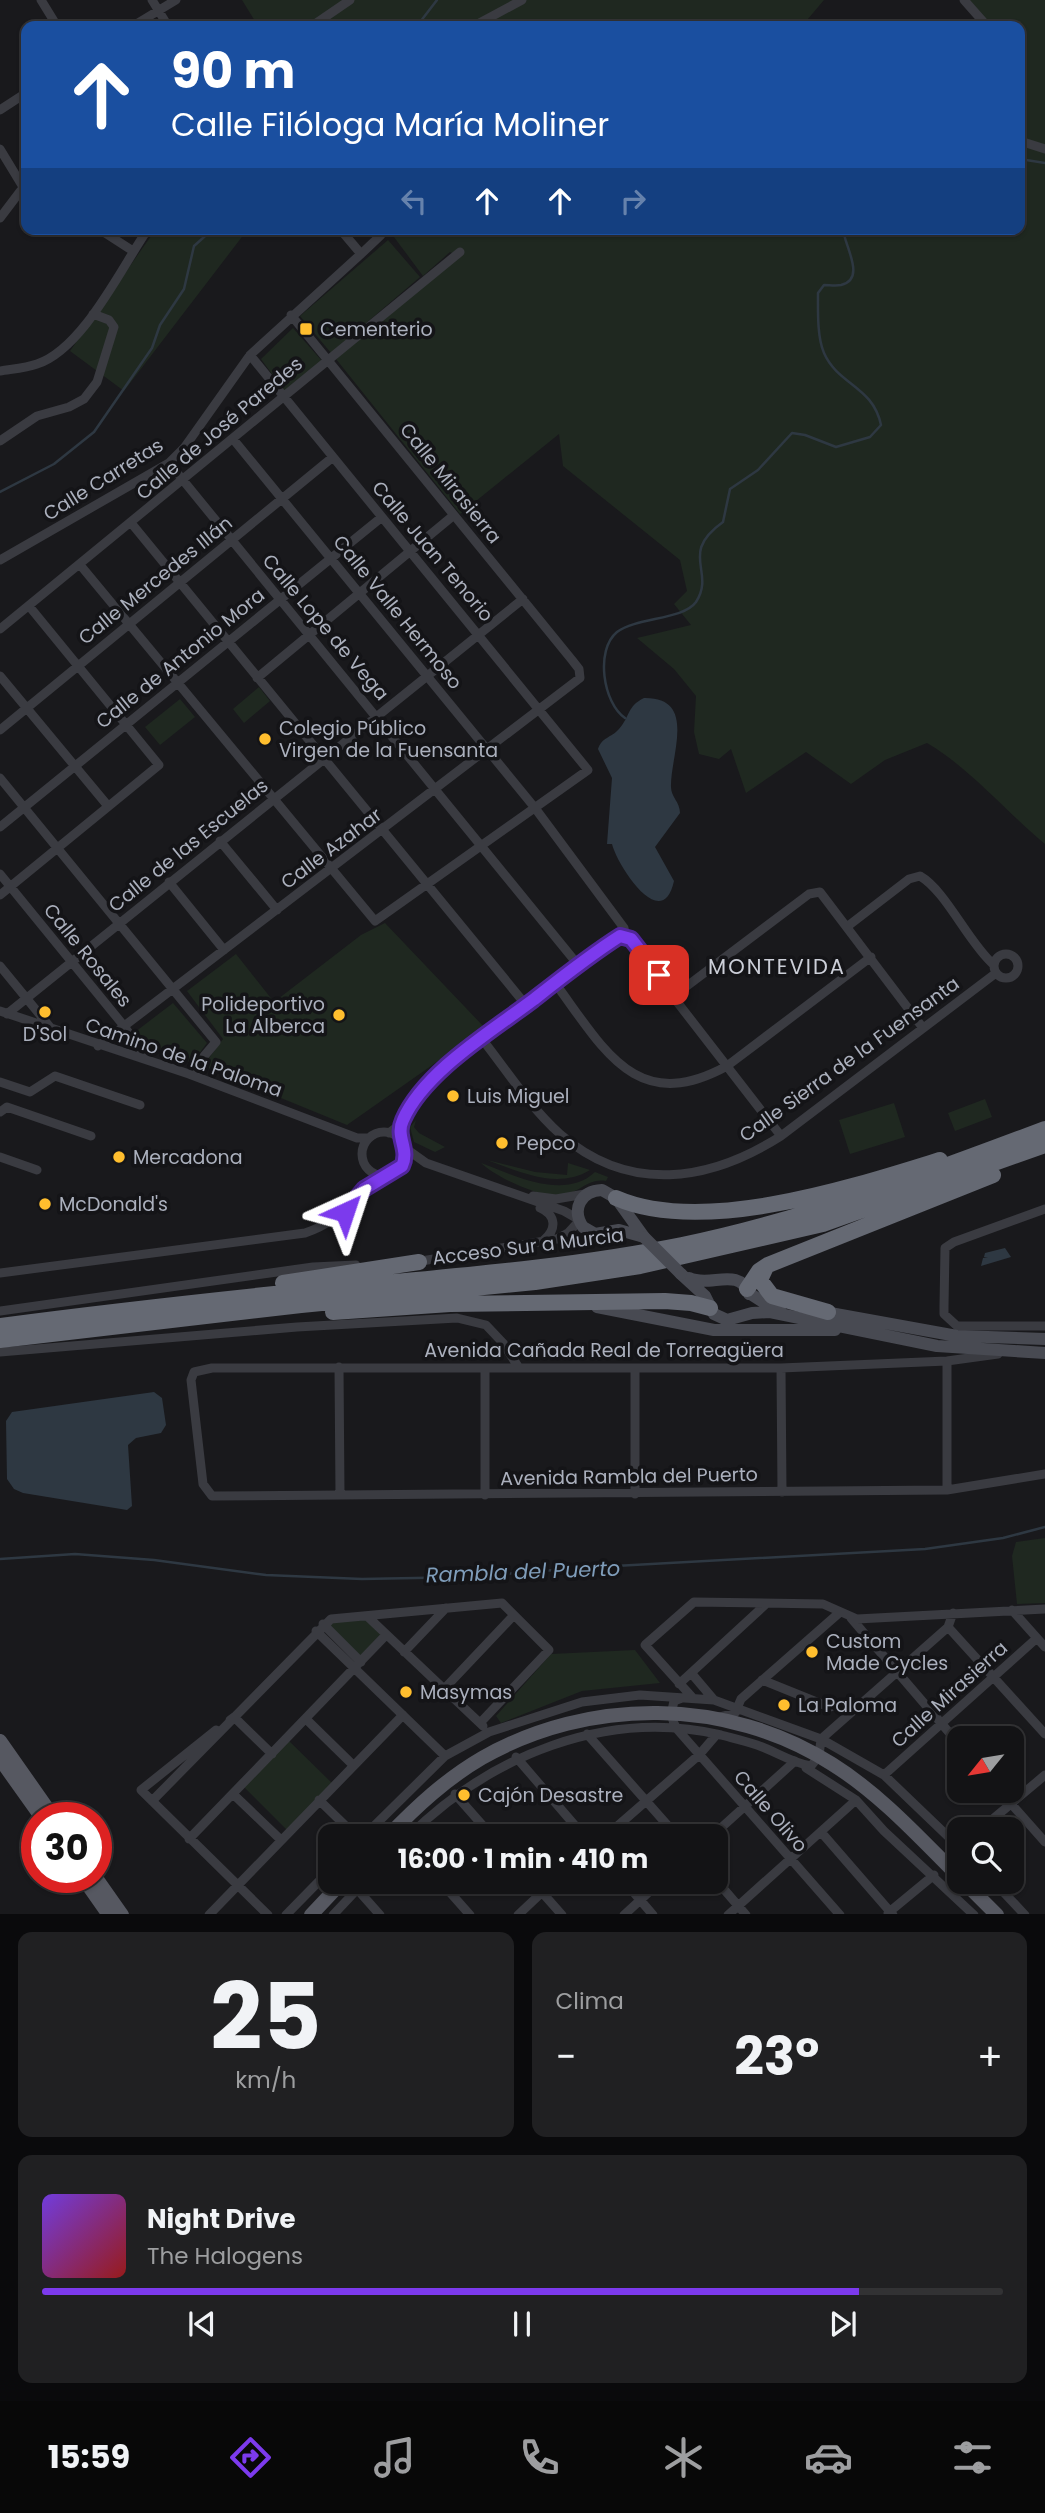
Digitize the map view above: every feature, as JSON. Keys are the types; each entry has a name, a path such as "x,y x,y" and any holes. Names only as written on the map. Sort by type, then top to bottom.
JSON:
{"highway":[{"name":"Acceso Sur a Murcia","path":"0,1326 533,1269 638,1254 817,1211 939,1171 1045,1129"},
{"path":"618,1201 670,1210 746,1208 821,1195 971,1150 1010,1142"},
{"name":"Acceso Sur a Murcia","path":"0,1340 535,1282 686,1257 849,1215 1045,1146"},
{"path":"748,1291 768,1265 953,1193 1021,1162 1045,1146"},
{"path":"51,1319 419,1262"},
{"path":"768,1265 760,1280 772,1296 828,1312"},
{"path":"259,1310 269,1316 450,1304 665,1301 709,1304"}],"main road":[{"path":"401,1824 445,1783 512,1742 577,1721 640,1712 714,1718 773,1735 819,1756 843,1770 881,1801 947,1865"},
{"path":"0,1741 43,1802"},
{"path":"0,1761 31,1802"},
{"path":"94,1893 109,1914"},
{"path":"107,1893 122,1914"},
{"path":"311,1914 330,1894"},
{"path":"976,1894 997,1914"}],"street":[{"path":"41,0 54,21"},
{"path":"152,0 165,21"},
{"path":"142,21 176,0"},
{"path":"319,21 350,0"},
{"path":"483,21 522,0"},
{"path":"964,0 983,21"},
{"path":"0,110 21,96"},
{"path":"1025,143 1045,149"},
{"path":"0,149 21,180"},
{"path":"0,218 21,191"},
{"path":"108,235 133,251"},
{"path":"0,371 38,364 65,347 93,314 144,235"},
{"path":"346,235 361,254"},
{"name":"Calle Carretas","path":"0,560 169,463 184,448 250,355 379,235"},
{"name":"Calle de José Paredes","path":"0,629 81,566 460,252"},
{"path":"0,442 37,416 84,399 97,382 114,327 109,320 93,314"},
{"name":"Calle Mirasierra","path":"291,315 523,599 581,675"},
{"name":"Calle Juan Tenorio","path":"250,355 588,770 535,808"},
{"name":"Calle Valle Hermoso","path":"233,439 535,808 624,928 626,936 675,995 781,1136"},
{"name":"Calle Mercedes Illán","path":"0,730 333,457"},
{"name":"Calle Lope de Vega","path":"169,463 579,965"},
{"path":"257,678 454,515"},
{"name":"Calle de Antonio Mora","path":"0,827 382,517"},
{"path":"132,524 526,1005"},
{"path":"81,566 330,870 375,921 535,808"},
{"name":"Calle de las Escuelas","path":"3,1012 26,998 523,599"},
{"path":"0,895 159,765 29,606"},
{"name":"Calle Azahar","path":"98,1046 540,711 577,682 581,675"},
{"path":"0,676 108,806"},
{"path":"0,778 216,1042 189,1074"},
{"path":"220,841 277,911"},
{"name":"Calle Rosales","path":"0,874 124,1026 148,1060"},
{"name":"Calle Sierra de la Fuensanta","path":"482,1039 538,1111 559,1133 582,1151 622,1168 672,1175 702,1173 753,1154 781,1136 923,1028 995,969 932,887 920,876 909,879 848,926"},
{"path":"169,883 224,950"},
{"path":"675,995 815,891 824,895 923,1028"},
{"path":"364,1189 363,1140 389,1133 402,1121 439,1073 579,965 612,941 626,936"},
{"path":"555,983 610,1056 634,1074 656,1083 677,1085 705,1078 727,1066 871,957"},
{"path":"0,966 52,1029"},
{"name":"Camino de la Paloma","path":"3,1012 98,1046 189,1074 363,1140"},
{"path":"0,1082 30,1092 55,1076 140,1105"},
{"path":"0,1112 6,1107 91,1136"},
{"path":"400,1139 402,1121"},
{"path":"389,1133 400,1139 405,1148 426,1163 578,1220 588,1231 620,1230 644,1237"},
{"path":"402,1166 405,1148"},
{"path":"0,1157 37,1170"},
{"path":"0,1273 305,1233 341,1215 364,1189 384,1176 402,1166 426,1163"},
{"path":"365,1166 370,1172 384,1176"},
{"path":"510,1193 556,1199 602,1190 618,1201 644,1237 720,1318 735,1319 760,1311 780,1313 863,1332 954,1348 1045,1353"},
{"path":"510,1193 547,1211 552,1217 554,1228 542,1242"},
{"path":"0,1311 313,1267 419,1262 542,1242 568,1233 578,1220 577,1210 586,1194"},
{"path":"609,1232 619,1220 618,1201"},
{"path":"1045,1209 954,1242 945,1248 944,1306 944,1314 950,1322 965,1327 1045,1326"},
{"path":"681,1274 701,1282 732,1278 763,1302 779,1307 828,1312 957,1336 1045,1339"},
{"path":"709,1304 711,1289 720,1280"},
{"path":"741,1316 749,1307 748,1291"},
{"path":"578,1303 714,1330 863,1332"},
{"path":"0,1352 297,1327 457,1318 486,1325 503,1343 519,1368"},
{"name":"Avenida Cañada Real de Torreagüera","path":"212,1496 203,1484 191,1390 194,1372 212,1368 781,1368 947,1361 1014,1352"},
{"path":"947,1361 947,1490"},
{"path":"339,1367 340,1495"},
{"path":"485,1368 485,1495"},
{"path":"635,1368 635,1494"},
{"path":"781,1368 782,1492"},
{"name":"Avenida Rambla del Puerto","path":"212,1496 947,1490 1045,1474"},
{"path":"688,1697 645,1645 694,1602 823,1604 851,1618 1045,1609"},
{"path":"152,1801 331,1619 502,1603 549,1650 480,1723"},
{"path":"679,1684 766,1604"},
{"path":"404,1651 446,1608"},
{"path":"1012,1610 1045,1647"},
{"path":"714,1718 735,1713 741,1699 839,1613"},
{"path":"662,1696 674,1716 717,1734 756,1744 811,1766 819,1756 821,1739 948,1626 953,1613"},
{"path":"444,1689 514,1615"},
{"path":"367,1616 489,1732"},
{"path":"851,1618 947,1731"},
{"path":"948,1626 1045,1734"},
{"path":"320,1628 445,1756"},
{"path":"189,1839 386,1635"},
{"name":"Calle Mirasierra","path":"884,1775 1037,1638"},
{"path":"692,1674 714,1700"},
{"path":"762,1680 829,1707 842,1705 850,1713"},
{"path":"376,1824 445,1756 489,1732 582,1702 625,1696 662,1696 714,1700 821,1739 884,1775 947,1835"},
{"path":"422,1824 455,1794 516,1758 587,1734 640,1727 674,1716 688,1697"},
{"path":"209,1914 403,1715"},
{"name":"Calle Olivo","path":"674,1716 699,1755 839,1914"},
{"path":"234,1717 272,1754"},
{"path":"234,1717 190,1748 141,1790 268,1914"},
{"path":"306,1719 353,1765"},
{"path":"587,1734 666,1824"},
{"path":"620,1824 699,1755 717,1734"},
{"path":"516,1758 574,1824"},
{"path":"795,1761 856,1800 884,1831 974,1914"},
{"path":"726,1824 795,1761"},
{"path":"995,1817 1045,1775"},
{"path":"233,1794 281,1840"},
{"path":"455,1794 481,1824"},
{"path":"319,1800 344,1824"},
{"path":"728,1914 856,1800"},
{"path":"1011,1804 1045,1842"},
{"path":"821,1832 890,1914 934,1875"},
{"path":"286,1914 318,1882"},
{"path":"333,1914 352,1894"},
{"path":"362,1894 380,1914"},
{"path":"452,1894 470,1914"},
{"path":"518,1914 540,1894"},
{"path":"544,1894 562,1914"},
{"path":"635,1894 653,1914"},
{"path":"624,1914 647,1894"},
{"path":"728,1894 746,1914"},
{"path":"1006,1894 1025,1914"}],"shaded area":[{"path":"242,0 824,0 806,21 255,21"},
{"path":"962,0 1045,0 1045,844 958,765 927,743 885,760 851,784 806,752 746,793 731,749 719,759 699,754 694,732 696,696 674,669 637,638 691,625 674,604 687,591 680,560 563,466 559,434 460,514 336,359 458,257 450,252 423,276 392,235 1025,235 1025,21 977,21"},
{"path":"152,235 243,235 124,391 70,351"},
{"path":"388,240 420,277 331,353 300,316"},
{"path":"293,328 322,361 285,392 261,359"},
{"path":"259,687 270,701 244,723 233,709"},
{"path":"644,698 661,700 671,707 677,730 671,787 680,813 655,847 674,881 668,896 660,901 650,899 640,891 622,866 612,844 607,844 612,778 598,749 602,742 623,725 634,705"},
{"path":"180,699 195,717 160,745 145,727"},
{"name":"Polideportivo La Alberca","path":"385,923 485,1028 347,1125 203,1066 223,1039 187,991 236,954 274,1002 361,935"},
{"path":"173,1003 207,1043 192,1063 143,1045 135,1032"},
{"path":"985,1099 992,1117 955,1131 948,1113"},
{"path":"894,1103 905,1137 850,1154 839,1120"},
{"path":"416,1120 414,1127 419,1133 445,1147 435,1152 414,1142 410,1127"},
{"path":"487,1160 535,1172 567,1175 568,1163 590,1170 565,1179 552,1179 525,1174"},
{"path":"481,1163 523,1179 554,1185 569,1185 595,1172 608,1177 606,1181 595,1181 572,1193 557,1196 521,1187"},
{"path":"1005,1248 1011,1257 981,1266 983,1258 988,1257 984,1257 985,1253"},
{"path":"154,1392 162,1398 166,1425 161,1433 136,1438 128,1445 132,1506 127,1510 23,1493 14,1489 7,1479 6,1421 12,1412"},
{"path":"1045,1538 1045,1603 1017,1604 1012,1556 1016,1542"},
{"path":"367,1616 386,1635 361,1662 323,1624"},
{"path":"635,1650 660,1683 582,1691 501,1723 496,1716 551,1654"},
{"path":"287,1739 334,1785 289,1832 242,1785"}],"waterway":[{"path":"421,21 437,0"},
{"path":"1025,160 1045,163"},
{"path":"0,492 54,464 94,432 152,348 160,325 184,289 194,246 206,235"},
{"path":"625,718 611,701 604,676 604,663 610,640 626,627 681,612 696,602 702,581 700,553 710,533 723,522 730,489 758,470 792,433 836,447 870,437 881,425 871,402 830,364 820,339 818,293 824,285 841,285 849,282 852,276 852,261 844,235"},
{"name":"Rambla del Puerto","path":"0,1559 75,1554 154,1560 266,1575 362,1579 468,1577 579,1568 925,1549 1003,1538 1045,1527"}],"place":[{"name":"Cementerio","path":"306,329"},
{"name":"Colegio Público Virgen de la Fuensanta","path":"265,739"},
{"name":"D'Sol","path":"45,1012"},
{"name":"Polideportivo La Alberca","path":"339,1015"},
{"name":"Luis Miguel","path":"453,1096"},
{"name":"Pepco","path":"502,1143"},
{"name":"Mercadona","path":"119,1157"},
{"name":"McDonald's","path":"45,1204"},
{"name":"Custom Made Cycles","path":"812,1652"},
{"name":"Masymas","path":"406,1692"},
{"name":"La Paloma","path":"784,1705"},
{"name":"Cajón Desastre","path":"464,1795"}],"district":[{"name":"MONTEVIDA","path":"777,967"}],"route":[{"path":"345,1212 364,1189 384,1176 392,1175 402,1166 406,1152 400,1139 402,1121 427,1086 439,1073 526,1005 620,936 631,939 659,975"}]}
